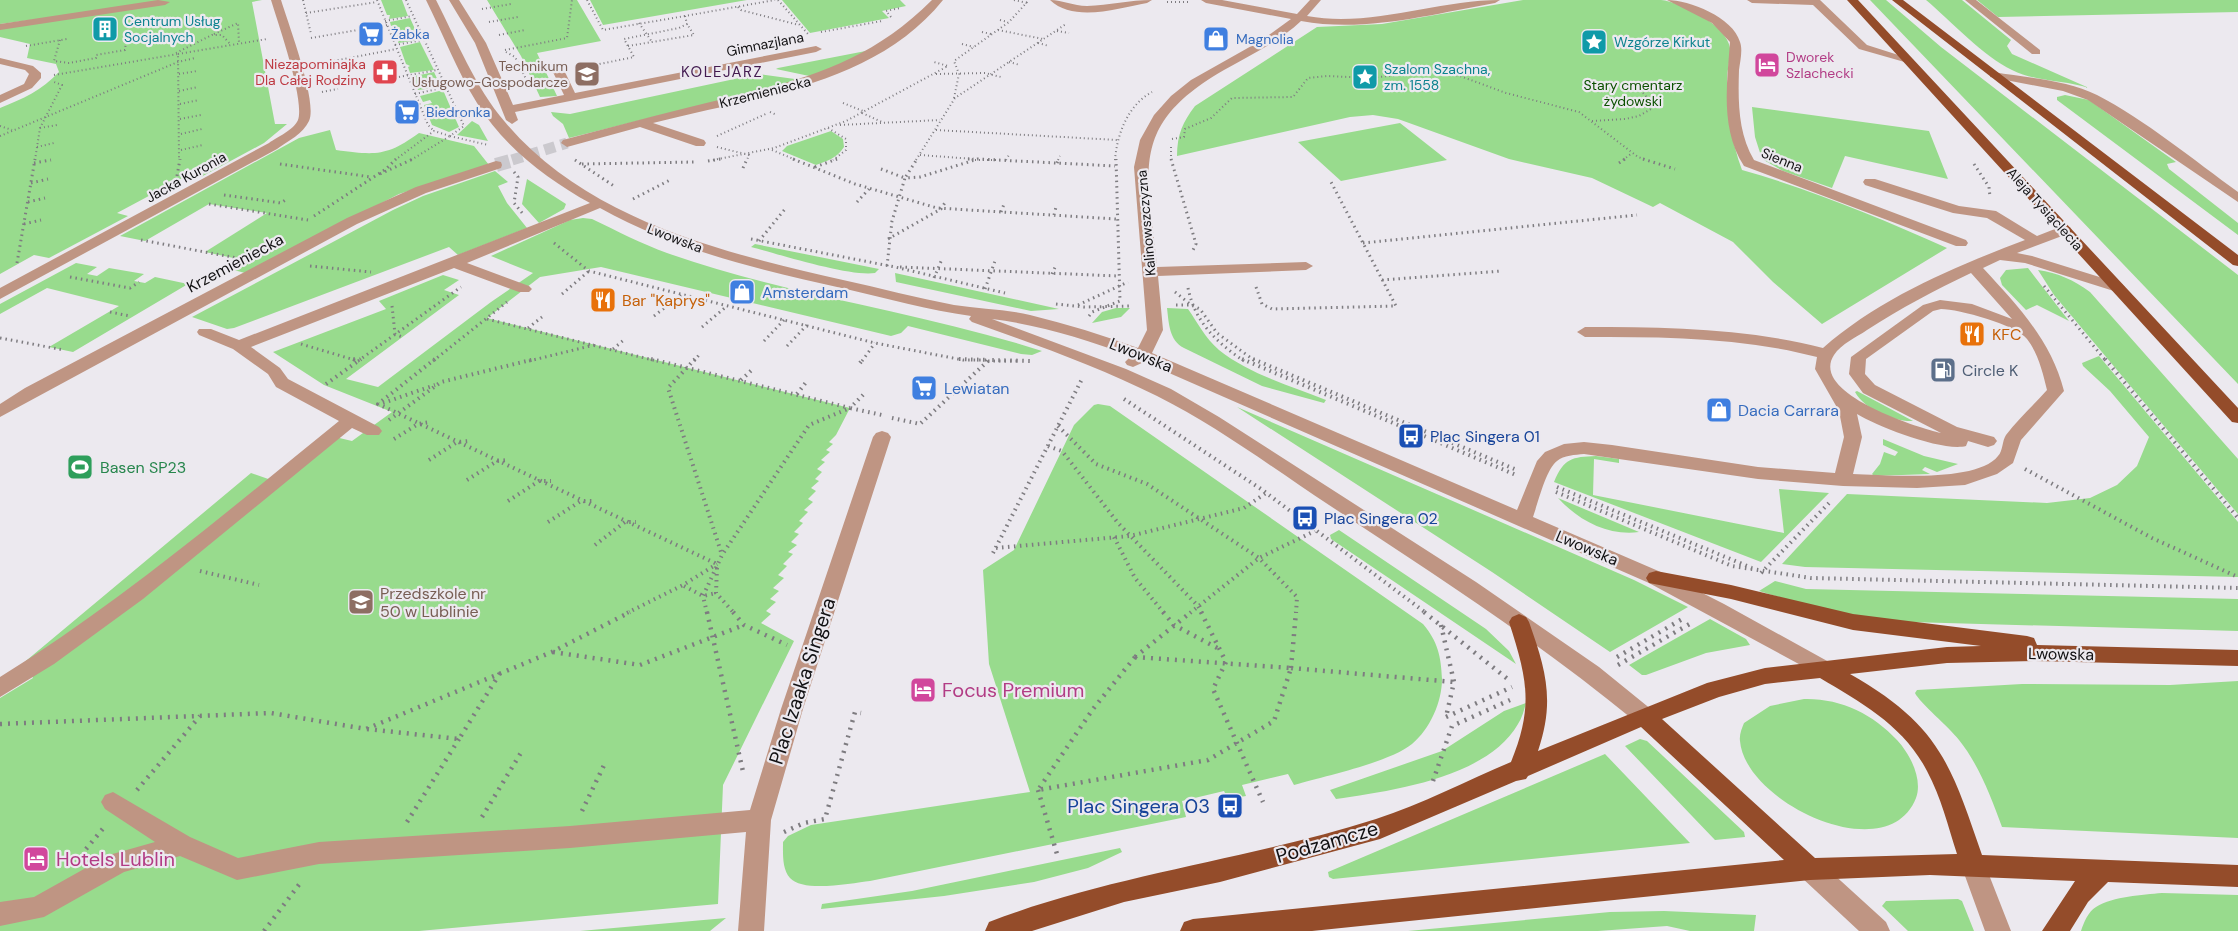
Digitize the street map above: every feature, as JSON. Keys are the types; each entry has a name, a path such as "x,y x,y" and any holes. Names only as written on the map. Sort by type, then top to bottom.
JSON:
{"main road":[{"name":"Aleja Tysiąclecia","path":"1852,0 2238,418"},
{"path":"1898,0 2238,262"},
{"path":"1656,578 1731,591 1853,622 2106,654"},
{"path":"1518,772 1531,741 1539,697 1536,672 1519,622"},
{"name":"Lwowska","path":"1821,668 1947,655 2106,654 2238,658"},
{"path":"1821,668 1881,705 1915,734 1934,763 1973,865"},
{"name":"Podzamcze","path":"998,931 1063,908 1124,891 1220,871 1380,828 1518,772 1644,716 1739,683 1766,676 1821,668"},
{"path":"1644,716 1810,869"},
{"path":"1193,931 1810,869 1930,864 2238,876"},
{"path":"2055,931 2079,894 2103,871"}],"street":[{"name":"Jacka Kuronia","path":"0,294 273,146 292,133 304,120 305,109 276,0"},
{"name":"Lwowska","path":"431,0 483,103 502,127 541,165 564,183 631,220 703,249 746,262 953,309 1028,319 1079,332 1143,355 1656,578 1717,609 1821,668"},
{"name":"Lwowska","path":"454,0 468,21 494,71 523,147"},
{"name":"Krzemieniecka","path":"567,143 813,80 899,38 924,18 938,0"},
{"path":"1055,0 1066,7 1085,9 1147,0"},
{"name":"Kalinowszczyzna","path":"1143,355 1155,330 1140,167 1143,146 1152,127 1161,113 1186,89 1272,38 1298,19 1316,0"},
{"path":"1201,1 1327,23 1376,20 1495,0"},
{"name":"Sienna","path":"1672,0 1707,15 1731,34 1735,42 1735,124 1740,151 1749,163 1961,243"},
{"path":"1752,0 1815,1 1863,48 1908,60"},
{"path":"1970,0 2036,52"},
{"path":"0,27 165,2"},
{"name":"Gimnazjlana","path":"508,110 816,49"},
{"path":"0,61 29,68 35,73 35,78 28,86 0,99"},
{"path":"558,71 571,97"},
{"path":"1994,75 2065,88 2101,101 2238,198"},
{"path":"2024,98 2065,88"},
{"path":"640,123 700,143"},
{"name":"Krzemieniecka","path":"0,412 31,392 352,221 495,158"},
{"path":"1870,182 1958,210 1991,214 2034,240"},
{"path":"239,346 599,204"},
{"path":"1840,487 1853,437 1848,411 1823,369 1826,354 1845,337 1910,297 1972,266 2034,240 2065,230"},
{"path":"2000,256 2027,259 2117,287"},
{"path":"454,263 524,289"},
{"path":"1150,272 1306,266"},
{"path":"1523,520 1543,465 1551,456 1564,450 1584,448 1612,450 1840,487 1965,479 1990,470 2007,459 2013,438 2056,391 2052,370 2034,334 1972,266"},
{"path":"1988,441 1951,431 1869,389 1858,380 1854,369 1859,357 1928,308 1940,303 1959,304 2034,334"},
{"name":"Lwowska","path":"953,309 1120,372 1165,393 1213,421 1519,622 1591,673 1644,716"},
{"path":"204,332 239,346 274,371 282,383 373,431"},
{"path":"1585,332 1697,334 1788,343 1826,354"},
{"path":"1120,372 1143,355"},
{"path":"1832,387 1856,407 1896,426 1929,437 1961,442 2013,438"},
{"path":"0,688 29,670 158,577 351,420"},
{"name":"Plac Izaaka Singera","path":"751,931 759,820 792,709 882,437"},
{"path":"1701,452 1758,474"},
{"path":"113,802 181,845 237,868 319,853 570,837 759,820"},
{"path":"0,914 35,909 118,863 181,845"},
{"path":"1973,865 1998,931"},
{"path":"1810,869 1877,931"}],"path":[{"path":"372,178 403,165 464,126 406,0"},
{"path":"476,0 489,24 518,17"},
{"path":"538,104 515,57 502,49 567,38 572,0"},
{"path":"586,0 603,30 776,0 808,35"},
{"path":"1014,0 1028,1"},
{"path":"306,13 377,1 428,125 434,131"},
{"path":"580,165 683,164 749,155 771,149 835,125 935,74 1009,22 1028,1"},
{"path":"1158,3 1201,1"},
{"path":"481,9 511,4"},
{"path":"60,40 54,61 62,63 96,58 96,55 125,50 129,6"},
{"path":"738,6 741,10 800,25"},
{"path":"819,33 886,20 892,17 886,11 908,7"},
{"path":"311,38 412,16"},
{"path":"628,46 694,35 685,16"},
{"path":"1000,20 1009,22"},
{"path":"170,56 238,23 239,44"},
{"path":"639,23 652,42"},
{"path":"558,71 634,57 624,39 679,28 687,24"},
{"path":"498,42 495,36 525,30"},
{"path":"997,30 1044,39"},
{"path":"954,98 1056,31 1068,33"},
{"path":"982,32 992,34"},
{"path":"1023,35 1027,32"},
{"path":"212,35 222,35 231,45"},
{"path":"26,46 67,39"},
{"path":"51,76 267,39"},
{"path":"318,64 423,40"},
{"path":"1038,43 1049,46"},
{"path":"962,44 975,47"},
{"path":"178,54 181,150 177,181 182,178"},
{"path":"0,136 178,62 195,58"},
{"path":"887,266 887,239 897,198 905,178 954,98 958,73 954,61"},
{"path":"934,62 948,66"},
{"path":"1008,62 1020,65"},
{"path":"399,77 438,70"},
{"path":"179,74 197,71"},
{"path":"1172,139 1184,137 1185,129 1194,127 1222,111 1232,98 1293,97 1308,78 1327,76 1370,78 1428,71 1460,76 1506,93 1579,112 1632,153 1675,169"},
{"path":"935,74 958,73 1001,77"},
{"path":"26,260 17,265 40,128 62,85 48,81"},
{"path":"179,91 198,87"},
{"path":"415,94 446,87"},
{"path":"1591,122 1639,116 1651,109 1652,104 1643,93"},
{"path":"180,104 199,100"},
{"path":"843,103 883,122"},
{"path":"770,112 777,115"},
{"path":"180,119 201,115"},
{"path":"835,125 941,119"},
{"path":"40,128 57,125"},
{"path":"0,126 12,130"},
{"path":"815,168 838,158 846,150 846,139 828,128"},
{"path":"181,134 202,129"},
{"path":"936,130 1117,140"},
{"path":"438,132 488,144 495,158"},
{"path":"1176,132 1172,139 1170,156 1196,244 1185,271 1191,305"},
{"path":"37,147 54,143"},
{"path":"700,143 749,155"},
{"path":"181,150 203,145"},
{"path":"771,149 869,189 941,209 1116,219"},
{"path":"952,157 957,150"},
{"path":"1006,160 1010,153"},
{"path":"1618,163 1632,153"},
{"path":"743,168 749,155"},
{"path":"920,155 1115,166"},
{"path":"588,156 590,165"},
{"path":"1057,163 1060,156"},
{"path":"573,159 616,188"},
{"path":"881,169 905,178 920,177 978,159"},
{"path":"34,163 51,160"},
{"path":"512,171 518,177 514,203 537,229 589,271 875,343 963,360 1049,362 1064,349"},
{"path":"31,183 48,179"},
{"path":"633,199 672,179"},
{"path":"1250,269 1262,304 1272,309 1396,306 1331,182"},
{"path":"858,202 869,189"},
{"path":"215,193 281,203 287,199"},
{"path":"238,197 244,193"},
{"path":"624,193 643,203"},
{"path":"28,202 45,198"},
{"path":"206,198 208,204 308,220"},
{"path":"887,239 941,209 946,201"},
{"path":"1001,212 1004,204"},
{"path":"1054,215 1056,207"},
{"path":"758,241 785,209"},
{"path":"1363,243 1637,215"},
{"path":"24,224 41,220"},
{"path":"747,238 895,267 1118,276"},
{"path":"136,239 243,260"},
{"path":"934,278 942,259"},
{"path":"2027,259 2046,289 2237,516"},
{"path":"985,289 995,261"},
{"path":"1052,274 1056,265"},
{"path":"309,266 380,273"},
{"path":"895,267 1007,294"},
{"path":"562,294 589,271"},
{"path":"1382,280 1502,271"},
{"path":"305,397 480,273"},
{"path":"83,280 92,275"},
{"path":"62,276 130,288 139,282"},
{"path":"1028,319 1073,307 1119,286"},
{"path":"390,288 395,334"},
{"path":"351,420 378,404 524,289"},
{"path":"654,316 682,294"},
{"path":"1079,332 1092,312 1120,301"},
{"path":"1051,303 1073,307 1191,305 1200,309 1217,333 1256,361 1536,481 1761,572 1811,578 2238,588"},
{"path":"702,327 727,306"},
{"path":"426,312 434,313"},
{"path":"528,328 542,317"},
{"path":"486,318 920,424 989,360"},
{"path":"764,341 784,320"},
{"path":"787,346 807,325"},
{"path":"395,334 402,337"},
{"path":"0,338 73,352"},
{"path":"613,349 625,339"},
{"path":"297,343 361,359 372,359"},
{"path":"860,363 875,343"},
{"path":"378,404 441,382 594,345"},
{"path":"699,355 668,388 722,555"},
{"path":"741,381 753,368"},
{"path":"1074,375 1091,383"},
{"path":"1082,379 995,550 1130,536 1244,508 1266,494"},
{"path":"797,394 807,381"},
{"path":"373,431 441,382"},
{"path":"749,772 745,781 703,596 722,555 809,425 850,408 864,394"},
{"path":"1118,395 1266,494 1441,626 1515,685 1446,717 1454,682 1441,626"},
{"path":"378,404 717,564"},
{"path":"392,441 418,424 431,422"},
{"path":"1038,790 1208,760 1274,721 1291,668 1297,597 1259,558 1147,484 1096,464 1058,426"},
{"path":"429,460 457,442 470,441"},
{"path":"1048,446 1062,451 1093,493 1130,536 1198,606 1226,662"},
{"path":"2007,459 2152,538 2238,577"},
{"path":"467,480 497,461 509,460"},
{"path":"508,501 539,481 551,481"},
{"path":"1761,572 1840,487"},
{"path":"548,522 581,501 592,501"},
{"path":"595,545 625,522 636,522"},
{"path":"1038,790 1093,709 1135,657 1259,558 1315,531"},
{"path":"1114,537 1135,578 1174,625 1220,650"},
{"path":"366,729 552,652 683,585 717,564"},
{"path":"717,564 716,593 744,625 793,648"},
{"path":"197,571 259,585"},
{"path":"683,585 703,596 716,593"},
{"path":"1617,657 1686,616"},
{"path":"552,652 640,665 744,625"},
{"path":"1135,657 1226,662 1454,682"},
{"path":"1226,662 1213,689 1263,802"},
{"path":"390,849 500,673"},
{"path":"779,836 788,829 825,819 855,712 861,713"},
{"path":"0,724 271,713 366,729 459,738"},
{"path":"467,843 522,751"},
{"path":"570,837 606,760"},
{"path":"1038,790 1057,854"},
{"path":"264,931 299,885 319,853"}],"green space":[{"path":"0,0 262,0 252,2 275,124 287,124 264,143 201,177 188,175 117,213 128,216 49,258 34,255 0,274 0,108 32,93 59,72 56,64 27,58 30,44 0,37 0,29 38,19 0,24"},
{"path":"381,0 402,0 408,16 389,19 390,15 387,15"},
{"path":"487,0 577,0 601,41 537,53 557,96 540,97 521,56"},
{"path":"590,0 747,0 603,25"},
{"path":"782,0 900,0 906,6 882,11 889,18 810,33"},
{"name":"Stary cmentarz żydowski","path":"1523,0 1661,0 1680,5 1702,16 1721,31 1730,48 1727,80 1729,114 1735,148 1742,170 1846,205 1947,248 1822,324 1773,282 1733,242 1660,203 1653,207 1592,178 1509,159 1398,119 1373,115 1350,117 1177,156 1182,129 1195,106 1317,27 1382,24"},
{"path":"1870,0 1886,0 1941,47 2238,275 2238,384"},
{"path":"1926,0 1962,0 2011,40 2007,46 2012,54 2089,88 2031,77 2012,70 1990,57"},
{"path":"1977,0 2238,0 2238,12 1998,17"},
{"path":"410,18 420,40 398,43 399,39 396,39 392,28 394,25 391,26 390,22"},
{"path":"420,42 434,70 410,73 408,67 410,66 406,64 400,47"},
{"path":"876,49 814,77 776,69 778,68"},
{"path":"434,72 441,87 418,90 413,78"},
{"path":"758,74 802,80 569,138 563,124 551,112 570,114"},
{"path":"443,90 459,127 449,132 432,125 424,105 432,103 430,100 423,102 420,96"},
{"path":"2065,95 2089,100 2176,162 2167,164 2169,169 2238,223 2238,235 2057,100 2057,97"},
{"path":"1752,107 1929,131 1948,179 1845,156 1832,188 1783,171 1762,159 1755,137"},
{"path":"472,121 479,125 488,141 457,135"},
{"path":"1400,123 1447,160 1341,181 1298,142"},
{"path":"330,130 336,150 361,153 380,152 398,146 419,133 474,146 489,165 399,194 245,273 230,269 243,260 205,252 267,213 209,204 145,241 120,236 299,138"},
{"path":"831,131 843,139 844,147 824,162 816,165 782,151 787,146"},
{"path":"495,171 508,182 498,186 507,203 527,228 458,255 449,247 234,328 227,329 192,317 393,210 423,196"},
{"path":"527,179 566,204 564,209 539,223 522,204"},
{"path":"592,219 658,249 713,268 949,325 1042,351 1032,355 1021,354 908,326 901,333 891,336 601,267 540,277 487,318 850,408 836,435 829,442 833,444 826,450 830,452 821,460 825,462 817,469 822,472 815,479 819,481 811,488 816,491 808,499 813,502 804,510 808,512 799,521 803,523 794,532 799,534 791,542 797,545 788,552 793,554 783,564 787,566 778,575 784,578 773,588 779,591 770,599 776,602 766,611 771,614 761,623 794,641 723,785 718,904 419,931 0,931 0,698 33,678 29,670 21,665 251,473 274,481 331,436 352,441 392,412 324,385 273,352 386,309 379,301 443,275 459,280 444,290 459,295 346,379 378,387 533,273 491,256 570,220"},
{"path":"755,244 879,269 875,273 849,272 751,247"},
{"path":"76,263 97,267 87,274 97,276 109,268 144,274 134,281 145,283 155,277 188,284 73,352 49,347 119,306 47,288 0,314 0,304"},
{"path":"2028,268 2069,321 2037,305 2026,310 2002,285 2000,278 2006,270"},
{"path":"2038,270 2066,278 2090,292 2238,459 2238,514 2054,295"},
{"path":"895,273 1059,309 1031,311 896,282"},
{"path":"1116,308 1130,308 1121,317 1092,323 1102,312"},
{"path":"1167,308 1188,309 1214,345 1243,366 1326,400 1324,403 1262,386 1184,348 1175,341 1169,326"},
{"path":"2099,356 2238,522 2238,577 1805,567 1782,564 1847,494 2047,503 2090,498 2117,485 2137,466 2149,437 2110,391 2083,366 2082,363"},
{"path":"1855,392 1913,421 1881,414 1866,404"},
{"path":"1094,405 1110,406 1423,624 1435,643 1442,671 1440,697 1434,714 1424,731 1412,744 1401,751 1356,768 1294,785 1288,774 1242,785 1246,796 1228,799 1224,791 1182,801 1186,817 870,881 828,886 796,883 790,878 783,861 783,842 788,836 811,825 1030,792 989,664 983,570 1014,550 1074,425"},
{"path":"1237,407 1634,580 1688,607 1610,652 1492,572"},
{"path":"1883,439 1924,456 1958,464 1937,472 1925,467 1922,470 1930,474 1874,476 1872,474 1880,464 1884,452 1895,456 1898,452 1883,445"},
{"path":"1596,456 1619,459 1619,463 1594,459 1593,495 1784,533 1779,489 1829,493 1761,562 1554,482 1565,463 1575,458"},
{"path":"1558,498 1639,532 1616,532 1595,525 1575,514"},
{"path":"1339,530 1486,629 1509,651 1516,664 1331,539 1330,535"},
{"path":"1775,581 1806,589 2238,599 2238,631 1910,622 1872,618 1796,602 1759,591"},
{"path":"1710,619 1746,639 1750,645 1706,653 1646,675 1642,675 1629,665"},
{"path":"2238,681 2238,838 2002,827 1973,760 1955,735 1915,693 1917,690 2022,684 2170,685"},
{"path":"1804,699 1830,701 1855,709 1877,722 1902,746 1914,767 1918,791 1916,798 1901,819 1877,828 1849,828 1819,820 1791,805 1766,786 1748,764 1740,741 1744,723 1770,706"},
{"path":"1526,703 1519,722 1504,742 1484,757 1461,769 1436,779 1383,792 1336,799 1330,790 1442,751 1504,711"},
{"path":"1640,739 1647,741 1744,832 1745,837 1715,840 1625,746"},
{"path":"1605,754 1690,843 1333,879 1329,877 1328,872"},
{"path":"1120,848 1122,852 1088,868 1034,882 944,896 821,909 822,904 912,891"},
{"path":"2162,893 2238,895 2238,931 2081,931 2091,912 2103,903"},
{"path":"1958,899 1962,901 1974,931 1908,931 1882,906 1886,901"},
{"path":"1664,911 1756,915 1754,931 1690,931 1667,926 1598,931 1408,931 1610,912"},
{"path":"726,918 710,931 580,931"}],"tunnel":[{"path":"512,160 567,143"},
{"path":"496,165 517,159"}],"place":[{"name":"Centrum Usług Socjalnych","path":"105,29"},
{"name":"Żabka","path":"371,34"},
{"name":"Magnolia","path":"1216,39"},
{"name":"Wzgórze Kirkut","path":"1594,42"},
{"name":"Dworek Szlachecki","path":"1767,65"},
{"name":"Niezapominajka Dla Całej Rodziny","path":"385,72"},
{"name":"Technikum Usługowo-Gospodarcze","path":"587,74"},
{"name":"Szalom Szachna, zm. 1558","path":"1365,77"},
{"name":"Biedronka","path":"407,112"},
{"name":"Amsterdam","path":"742,292"},
{"name":"Bar \"Kaprys\"","path":"603,300"},
{"name":"KFC","path":"1972,334"},
{"name":"Circle K","path":"1943,370"},
{"name":"Lewiatan","path":"924,388"},
{"name":"Dacia Carrara","path":"1719,410"},
{"name":"Plac Singera 01","path":"1411,436"},
{"name":"Basen SP23","path":"80,467"},
{"name":"Plac Singera 02","path":"1305,518"},
{"name":"Przedszkole nr 50 w Lublinie","path":"361,602"},
{"name":"Focus Premium","path":"923,690"},
{"name":"Plac Singera 03","path":"1230,806"},
{"name":"Hotels Lublin","path":"36,859"}],"district":[{"name":"KOLEJARZ","path":"722,72"}]}
